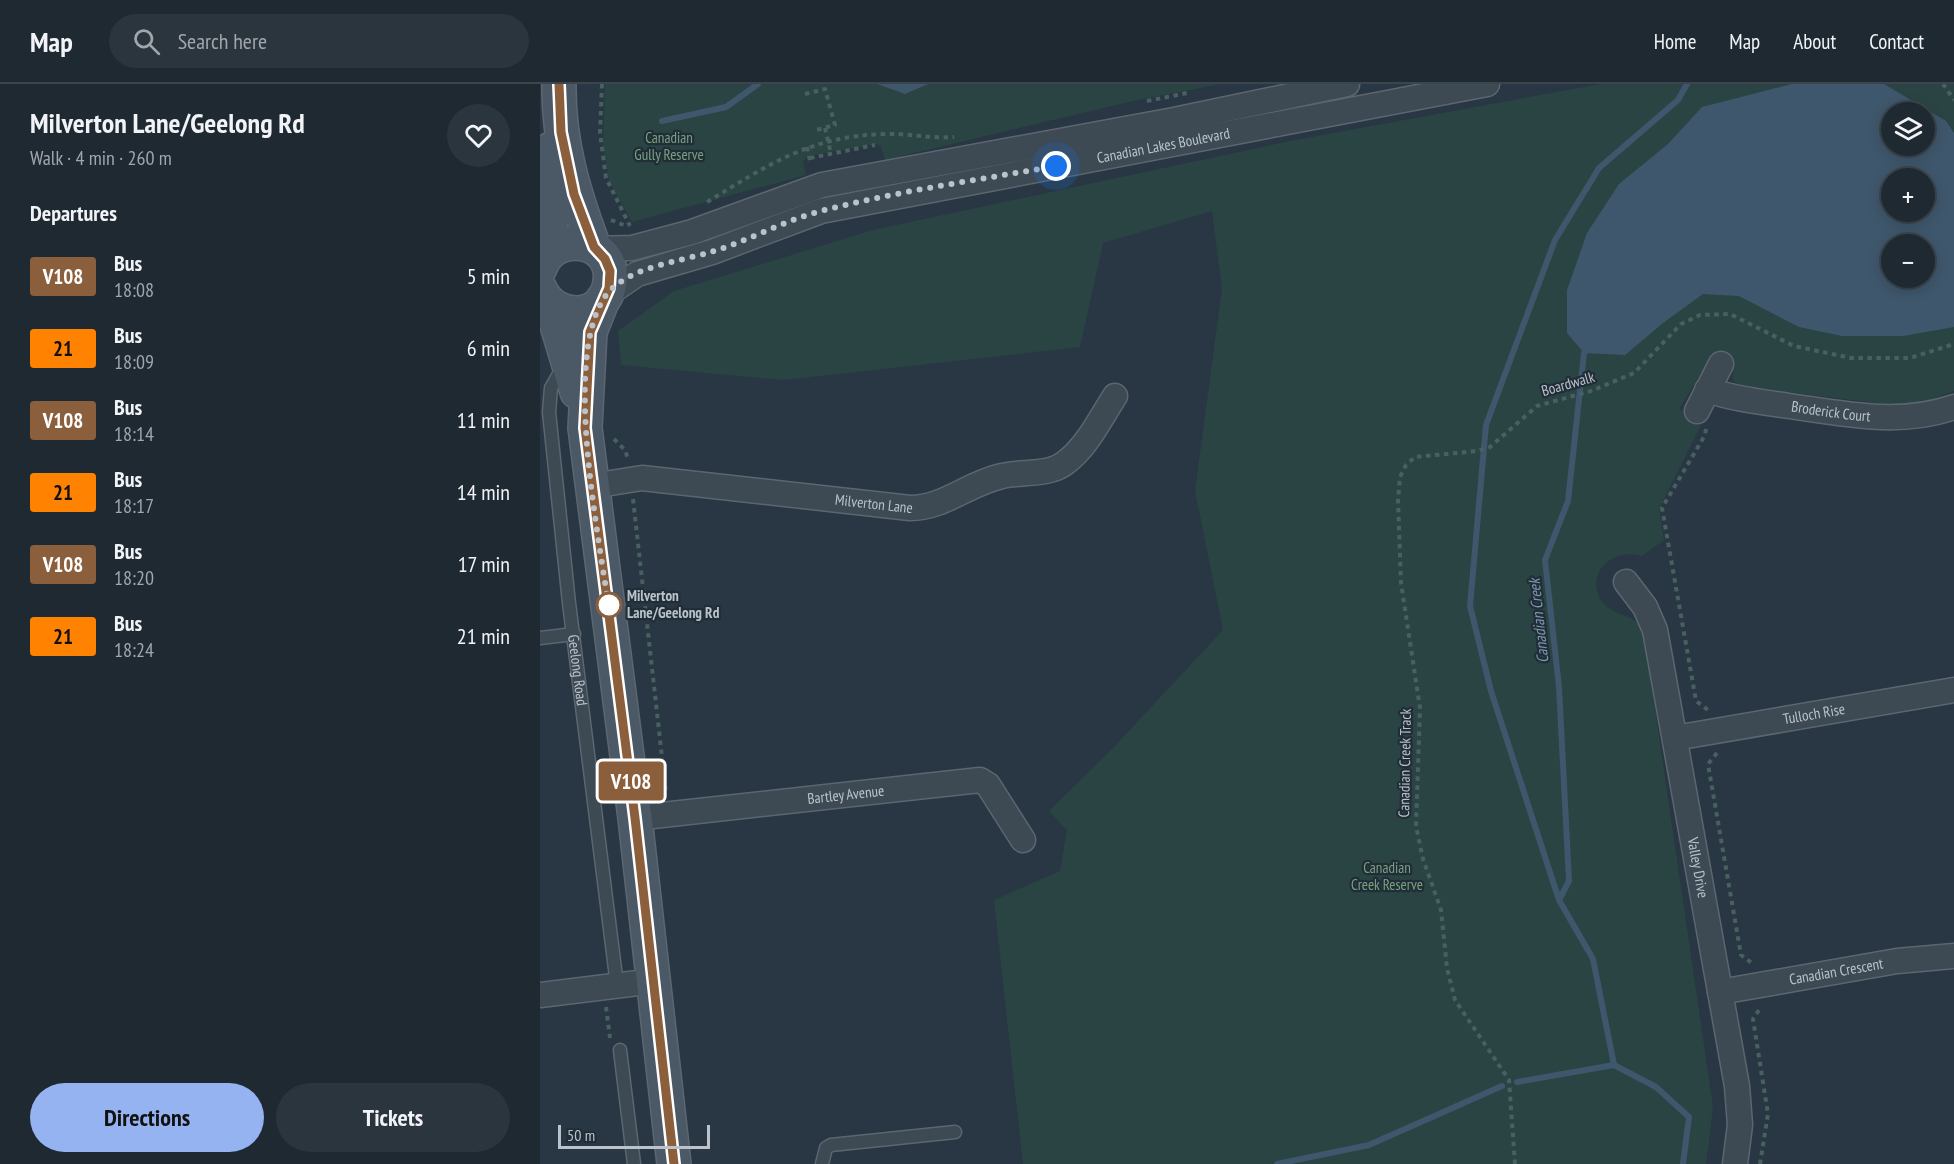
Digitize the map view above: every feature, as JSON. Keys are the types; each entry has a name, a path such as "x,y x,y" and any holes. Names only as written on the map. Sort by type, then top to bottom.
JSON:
{"main road":[{"path":"559,95 550,162 550,236 543,282 569,358 599,431"},
{"path":"559,95 572,184 595,248 605,259 610,271 610,284 590,332 599,431 592,486 635,818 674,1164"},
{"path":"595,248 577,242 563,244 551,250 543,282 563,312 576,314 594,308 604,298"}],"street":[{"name":"Canadian Lakes Boulevard","path":"595,248 632,248 711,226 822,185 1174,120 1347,84"},
{"name":"Canadian Lakes Boulevard","path":"604,298 637,274 718,250 821,211 1487,84"},
{"path":"1703,409 1721,364"},
{"name":"Milverton Lane","path":"592,486 630,478 901,507 926,507 993,478 1049,470 1064,464 1083,445 1115,396"},
{"name":"Broderick Court","path":"1703,409 1749,400 1876,417 1919,416 1954,407"},
{"name":"Valley Drive","path":"1626,582 1646,607 1653,623 1675,738 1740,1114 1735,1164"},
{"name":"Tulloch Rise","path":"1675,738 1954,690"},
{"name":"Bartley Avenue","path":"635,818 980,780 988,785 1023,840"},
{"name":"Canadian Crescent","path":"1720,992 1897,961 1954,956"},
{"path":"540,995 654,981"}],"lane":[{"name":"Geelong Road","path":"569,358 551,388 549,405 616,985"},
{"path":"540,638 574,634"},
{"path":"620,1050 634,1164"},
{"path":"822,1164 826,1148 831,1145 955,1132"}],"path":[{"path":"602,84 600,133 606,178 629,222 632,248"},
{"path":"1943,84 1954,100"},
{"path":"805,94 825,89 835,125 816,130"},
{"path":"825,128 831,154"},
{"path":"807,147 810,160 876,145"},
{"name":"Boardwalk","path":"1477,451 1490,447 1503,438 1537,405 1609,385 1635,373 1681,324 1700,315 1730,314 1794,346 1851,358 1910,358 1954,344"},
{"path":"1703,409 1705,435 1662,508 1696,701 1708,710 1717,708 1720,730"},
{"path":"599,431 614,440 627,454 669,814"},
{"name":"Canadian Creek Track","path":"1477,451 1430,454 1415,457 1406,465 1400,477 1398,500 1401,583 1420,708 1416,826 1423,859 1441,910 1447,968 1455,1000 1509,1080 1515,1164"},
{"path":"1708,764 1741,955"},
{"path":"1760,1164 1768,1114 1753,1019 1761,1007 1770,1005 1767,984"}],"green space":[{"name":"Canadian Gully Reserve","path":"605,84 1220,84 1133,101 885,160 881,146 876,144 807,156 803,162 806,175 632,222 609,181 603,143"},
{"name":"Canadian Creek Reserve","path":"1601,84 1954,84 1954,391 1926,401 1894,405 1744,387 1733,381 1733,363 1714,353 1679,409 1704,419 1659,509 1664,540 1642,556 1630,554 1610,560 1602,567 1598,575 1596,585 1598,595 1605,605 1638,623 1645,640 1713,1107 1706,1164 1023,1164 994,900 1060,871 1067,830 1049,811 1113,748 1223,630 1195,491 1222,289 1212,211 1103,243 1080,347 783,380 621,365 618,331 674,291 873,230 1295,140"}],"water":[{"path":"877,84 928,84 905,94"},
{"path":"1792,84 1884,84 1914,102 1881,102 1881,156 1935,156 1935,114 1946,121 1954,133 1954,327 1903,336 1842,336 1799,327 1739,296 1703,294 1625,355 1584,353 1567,333 1567,290 1587,233 1619,184 1668,144 1702,107"}],"waterway":[{"path":"662,121 726,107 758,84"},
{"path":"1559,900 1491,691 1470,606 1486,425 1555,240 1599,168 1678,100 1687,84"},
{"name":"Canadian Creek","path":"1589,348 1584,353 1568,501 1545,560 1559,687 1569,881 1559,900 1593,959 1614,1065 1656,1087 1689,1117 1683,1164"},
{"path":"1517,1082 1614,1065"},
{"path":"1277,1164 1369,1145 1502,1086"}],"bus line":[{"name":"V108","path":"559,84 561,132 574,194 594,247 607,262 611,280 590,332 584,405 585,428 635,818 674,1164"}],"place":[{"name":"Milverton Lane/Geelong Rd","path":"609,605"}],"route":[{"path":"609,605 609,610 592,486 584,405 590,332 605,296 637,274 738,243 803,216 865,201 1056,166"}]}
